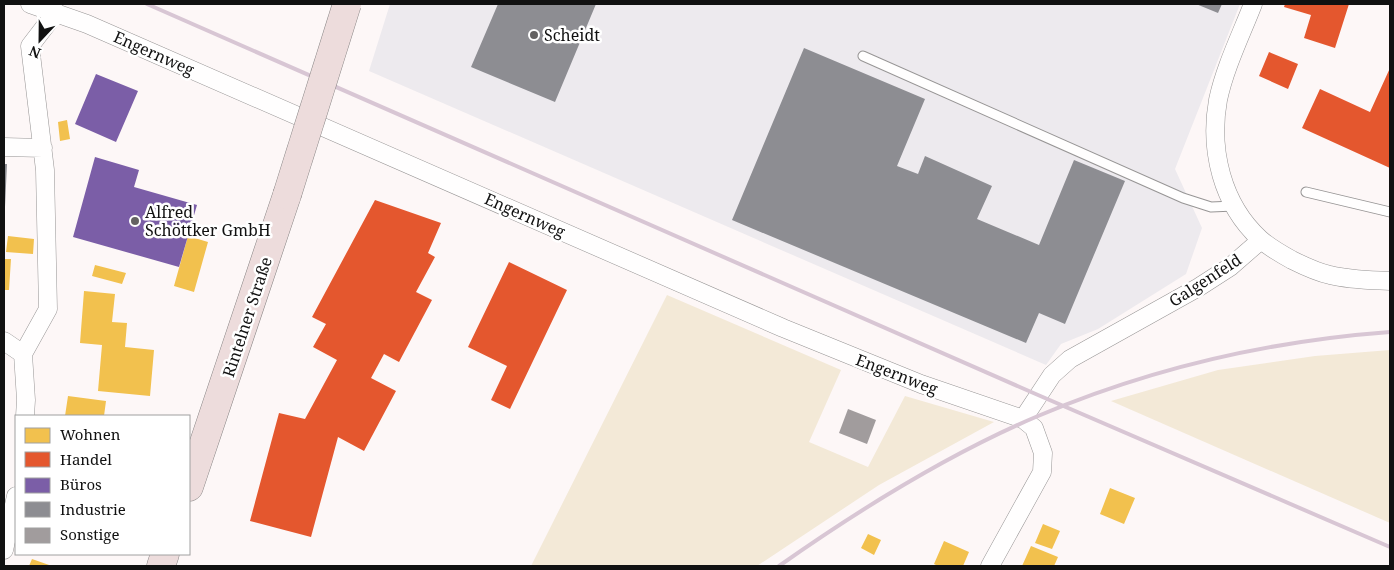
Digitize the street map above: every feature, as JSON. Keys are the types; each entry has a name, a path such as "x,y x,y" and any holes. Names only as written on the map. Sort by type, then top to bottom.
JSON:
{"main road":[{"name":"Rintelner Straße","path":"190,483 287,195 347,4"}],"street":[{"name":"Engernweg","path":"30,4 97,28 783,328 921,384 1023,419"},
{"path":"1253,4 1218,100 1215,130 1216,157 1225,187 1234,206 1247,225 1261,240 1306,267 1329,275 1353,280 1390,281"},
{"path":"25,415 23,354 48,309 46,170 30,46 56,12"},
{"path":"4,146 42,148"},
{"name":"Galgenfeld","path":"1023,419 1052,376 1070,359 1199,287 1230,267 1261,240"},
{"path":"4,341 23,354"},
{"path":"990,566 1042,472 1043,453 1034,428 1023,419"},
{"path":"4,550 15,500"}],"lane":[{"path":"863,56 1183,198 1211,206 1234,206"},
{"path":"1306,192 1390,212"}],"shaded area":[{"path":"390,4 1240,4 1175,169 1202,228 1186,274 1098,329 1061,344 1046,365 369,71"},
{"path":"667,295 841,370 809,442 868,467 905,396 994,422 879,485 757,566 531,566"},
{"path":"1390,350 1390,523 1111,401 1218,370 1315,356"}],"building: Wohnen":[{"path":"67,120 70,139 60,141 58,122"},
{"path":"8,236 34,239 33,254 6,252"},
{"path":"188,236 208,242 194,292 174,286"},
{"path":"4,259 11,259 9,290 4,290"},
{"path":"95,265 126,273 122,284 92,276"},
{"path":"84,291 115,294 112,322 127,323 125,347 154,350 150,396 98,391 102,345 80,343"},
{"path":"68,396 106,401 104,415 65,415"},
{"path":"1110,488 1135,498 1124,524 1100,514"},
{"path":"1043,524 1060,531 1052,549 1035,543"},
{"path":"868,534 881,540 874,555 861,548"},
{"path":"944,541 969,552 963,566 938,566 934,564"},
{"path":"1031,546 1058,557 1054,566 1022,566"},
{"path":"32,559 52,566 29,566"}],"building: Handel":[{"path":"1285,4 1349,4 1335,48 1304,38 1311,15 1284,7"},
{"path":"1269,52 1298,64 1288,89 1259,76"},
{"path":"1390,68 1390,168 1302,128 1320,89 1370,112"},
{"path":"375,200 441,223 428,253 435,257 416,292 432,300 399,362 384,354 371,378 396,391 364,451 338,437 311,537 250,521 279,413 305,419 337,360 313,347 326,324 312,317"},
{"path":"509,262 567,290 510,409 491,400 507,366 468,347"}],"building: Büros":[{"path":"96,74 138,91 116,142 75,124"},
{"name":"Alfred Schöttker GmbH","path":"95,157 139,170 134,187 197,205 179,267 73,237"}],"building: Industrie":[{"name":"Scheidt","path":"498,4 596,4 555,102 471,67"},
{"path":"1196,4 1222,4 1218,13"},
{"path":"804,48 925,99 897,166 918,174 925,156 992,186 977,219 1039,245 1074,160 1125,181 1065,324 1039,313 1026,343 732,220"},
{"path":"4,164 7,164 5,207 4,207"}],"building: Sonstige":[{"path":"848,409 876,420 867,444 839,433"}],"railway":[{"path":"147,4 1038,395 1390,547"},
{"path":"779,566 904,484 1004,431 1080,399 1166,371 1255,350 1300,342 1390,332"}],"place":[{"name":"Scheidt","path":"534,35"},
{"name":"Alfred Schöttker GmbH","path":"135,221"}]}
